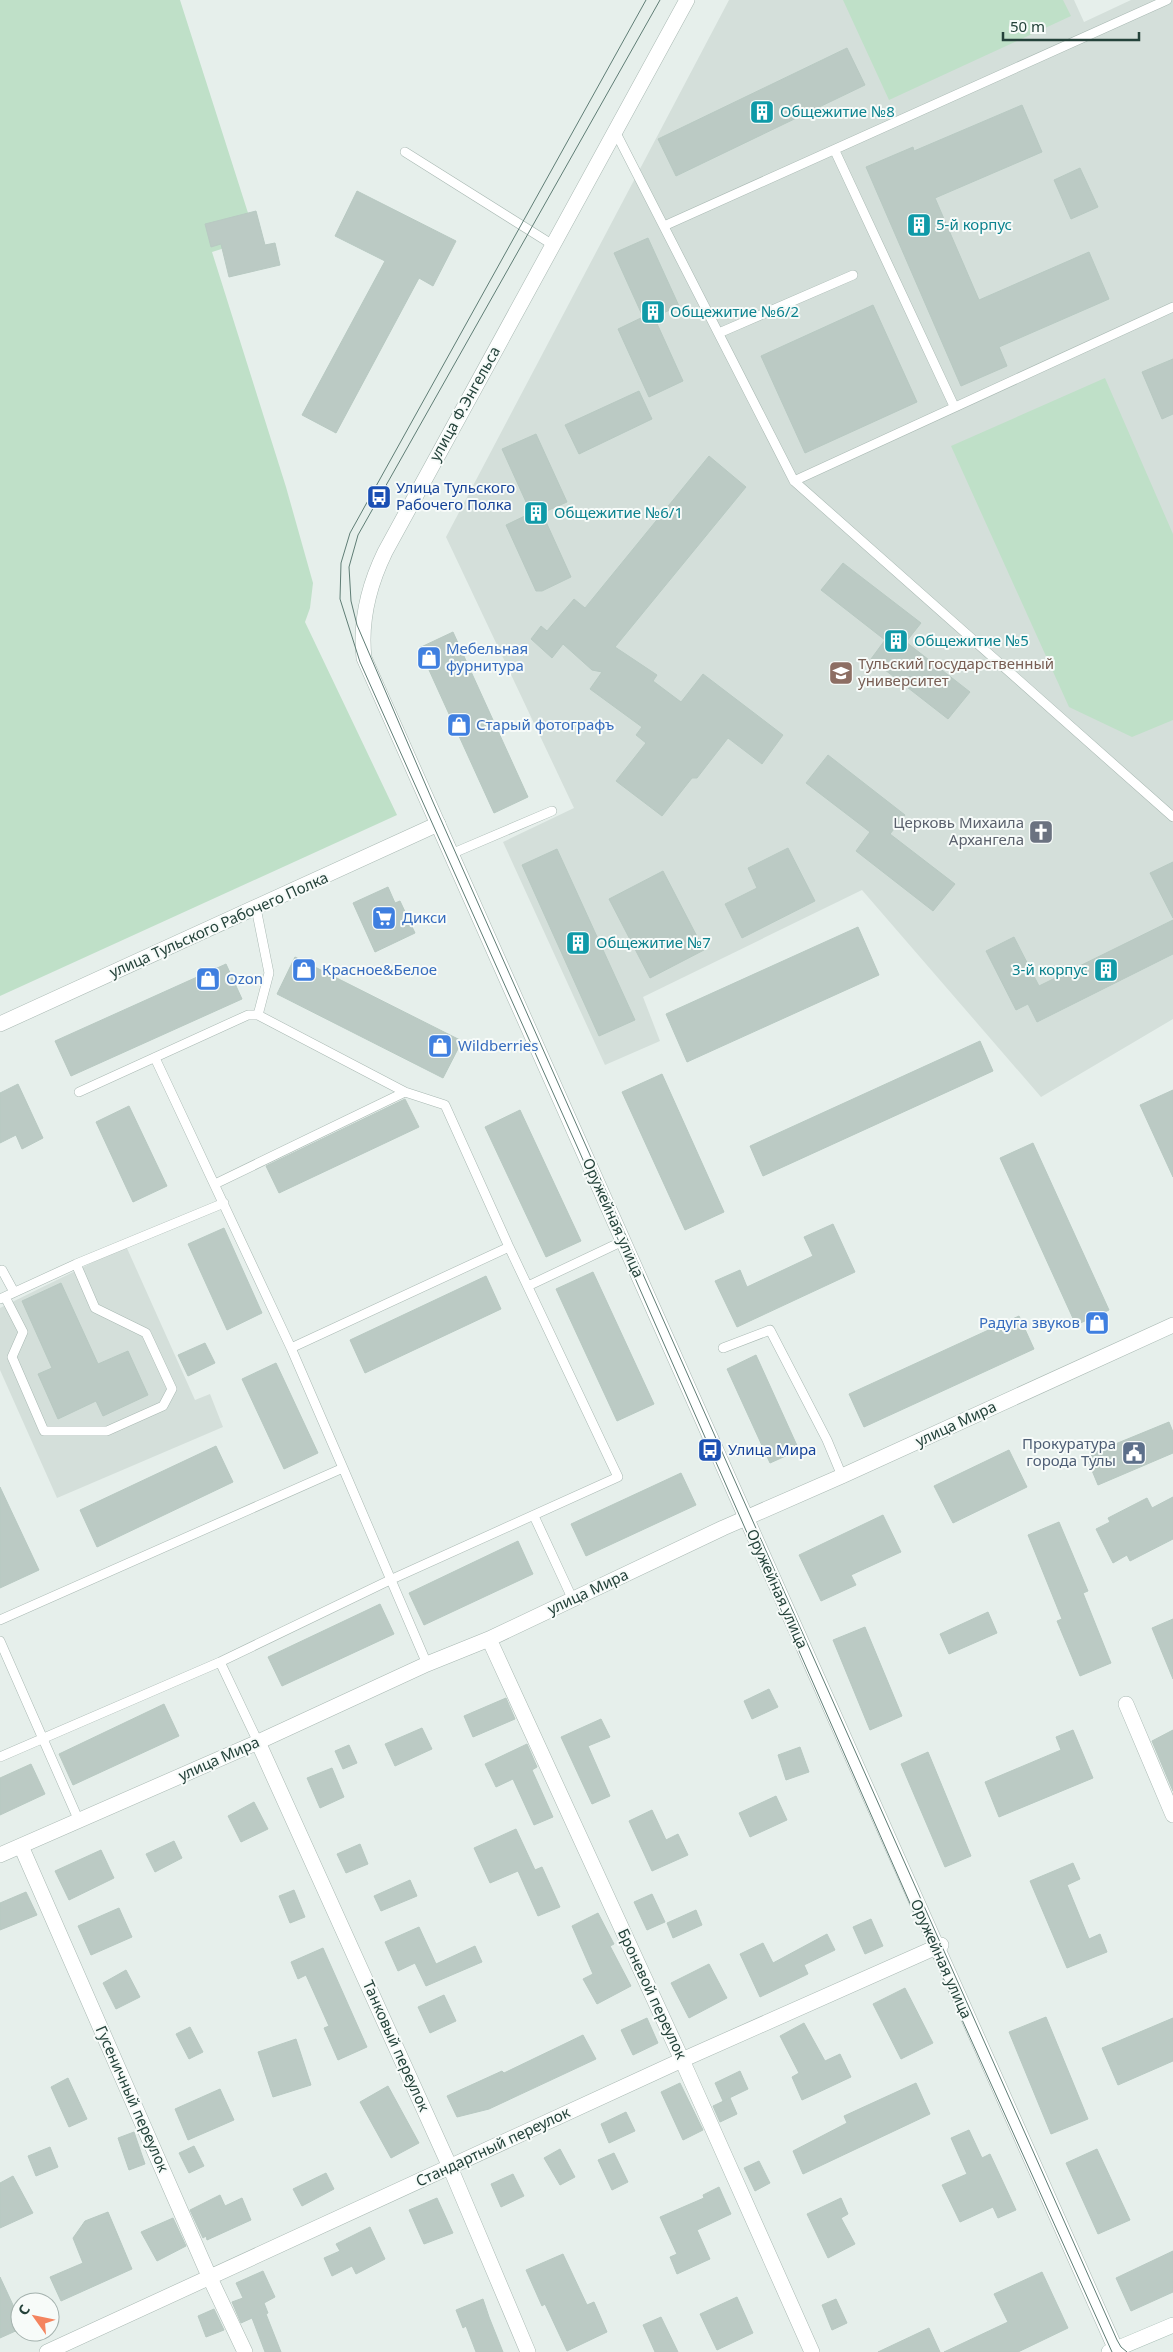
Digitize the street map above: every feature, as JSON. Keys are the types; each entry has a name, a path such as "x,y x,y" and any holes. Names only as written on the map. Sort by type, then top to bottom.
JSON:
{"street":[{"name":"улица Ф.Энгельса","path":"438,824 364,658 362,638 374,575 399,524 687,0"},
{"name":"Оружейная улица","path":"438,824 745,1518 939,1947 1114,2351"},
{"name":"улица Тульского Рабочего Полка","path":"0,1024 438,824"},
{"name":"улица Мира","path":"0,1855 258,1742 427,1664 489,1639 745,1518 842,1476 1173,1324"},
{"name":"Броневой переулок","path":"489,1639 682,2060 812,2352"},
{"path":"1126,1704 1173,1815"},
{"name":"Танковый переулок","path":"258,1742 450,2167 528,2352"},
{"name":"Гусеничный переулок","path":"21,1846 209,2276 245,2352"},
{"name":"Стандартный переулок","path":"47,2352 682,2060 939,1947"},
{"path":"1114,2351 1173,2326"}],"lane":[{"path":"664,226 1167,0"},
{"path":"615,131 794,481 1173,817"},
{"path":"835,150 954,406"},
{"path":"406,152 553,245"},
{"path":"719,333 853,275"},
{"path":"794,481 1173,307"},
{"path":"451,854 552,811"},
{"path":"256,908 269,973 258,1015"},
{"path":"0,1757 220,1662 390,1580 618,1477 509,1247 445,1105 405,1092 258,1015 248,1015 79,1092"},
{"path":"155,1058 292,1348 427,1664"},
{"path":"216,1184 405,1092"},
{"path":"76,1264 95,1308 146,1333 172,1389 163,1406 107,1431 44,1431 12,1357 23,1332 2,1298 76,1264 224,1203"},
{"path":"528,1286 623,1241"},
{"path":"292,1348 509,1247"},
{"path":"2,1270 14,1292"},
{"path":"723,1348 770,1330 827,1440 842,1476"},
{"path":"0,1620 342,1468"},
{"path":"534,1516 572,1600"},
{"path":"0,1641 79,1821"},
{"path":"220,1662 258,1742"}],"shaded area":[{"name":"Тульский государственный университет","path":"729,0 1074,0 1084,22 1131,0 1173,0 1173,1019 1041,1097 862,890 643,997 660,1041 605,1065 503,842 574,808 446,537"},
{"path":"126,1246 195,1400 210,1394 223,1427 57,1498 0,1370 0,1308"}],"green space":[{"path":"0,0 180,0 256,238 212,252 286,487 313,583 310,608 305,622 397,815 0,996"},
{"path":"843,0 1063,0 1071,16 889,100"},
{"path":"1105,378 1173,534 1173,720 1132,737 1069,707 951,446"}],"building":[{"name":"Общежитие №8","path":"847,48 865,85 676,176 658,139"},
{"name":"5-й корпус","path":"1022,105 1042,152 935,198 979,300 1089,252 1109,299 999,347 1007,366 961,386 866,167 913,147 914,151"},
{"path":"1080,168 1098,207 1071,219 1054,180"},
{"path":"357,191 456,241 433,286 419,278 336,433 302,415 385,261 335,236"},
{"path":"256,211 265,245 275,243 280,265 229,277 221,244 211,247 205,224"},
{"name":"Общежитие №6/2","path":"648,238 679,306 654,317 683,381 649,397 618,329 643,317 614,253"},
{"path":"873,305 917,402 805,453 761,356"},
{"path":"1173,359 1173,414 1162,419 1142,372"},
{"path":"639,391 652,419 579,454 565,425"},
{"name":"Общежитие №6/1","path":"536,434 567,502 542,513 571,577 542,591 536,591 506,525 531,513 502,449"},
{"path":"709,456 746,487 615,647 657,675 653,681 681,702 703,674 783,735 762,764 728,738 697,778 692,778 662,816 616,781 646,743 636,735 642,727 590,689 602,672 592,670 563,644 552,658 531,639 541,626 547,631 574,599 585,608"},
{"name":"Общежитие №5","path":"843,563 921,623 906,642 970,692 948,719 871,659 885,640 821,590"},
{"path":"453,632 528,797 494,813 419,648"},
{"path":"828,755 905,815 890,834 955,884 933,911 856,851 870,832 806,783"},
{"path":"788,848 815,901 742,938 725,904 757,888 748,868"},
{"name":"Общежитие №7","path":"557,849 635,1020 599,1036 522,865"},
{"path":"1173,862 1173,918 1150,873"},
{"path":"663,871 704,950 650,978 609,899"},
{"name":"Дикси","path":"388,887 395,903 400,901 415,933 375,952 353,903"},
{"name":"3-й корпус","path":"1173,920 1173,954 1037,1022 1028,1004 1016,1010 986,951 1014,937 1039,986"},
{"path":"858,927 879,975 687,1062 666,1014"},
{"path":"295,957 462,1041 443,1078 277,994"},
{"path":"226,964 242,999 71,1076 55,1041"},
{"path":"980,1041 993,1071 763,1176 750,1146"},
{"path":"662,1074 724,1212 685,1230 622,1092"},
{"path":"18,1084 43,1138 22,1149 16,1135 0,1143 0,1093"},
{"path":"1173,1090 1173,1177 1140,1105"},
{"path":"405,1099 419,1127 279,1193 266,1166"},
{"path":"129,1106 167,1186 133,1202 96,1122"},
{"path":"520,1110 581,1241 546,1257 485,1127"},
{"path":"1033,1143 1109,1310 1076,1325 1000,1158"},
{"path":"833,1224 855,1272 737,1327 715,1281 740,1270 747,1287 813,1256 804,1237"},
{"path":"224,1228 262,1313 227,1330 188,1244"},
{"path":"593,1272 654,1404 617,1421 556,1289"},
{"path":"486,1276 501,1309 365,1373 350,1340"},
{"path":"61,1283 98,1364 128,1351 148,1395 103,1416 96,1401 58,1419 38,1374 52,1368 22,1301"},
{"path":"1019,1316 1034,1349 864,1427 849,1394"},
{"path":"205,1343 215,1363 188,1376 178,1355"},
{"path":"756,1355 799,1450 770,1463 727,1369"},
{"path":"276,1363 318,1453 284,1469 242,1379"},
{"path":"1169,1422 1173,1432 1173,1453 1098,1485 1086,1456"},
{"path":"216,1446 233,1482 97,1547 80,1510"},
{"path":"1009,1450 1027,1487 953,1523 934,1486"},
{"path":"681,1473 696,1505 586,1556 571,1524"},
{"path":"0,1487 39,1570 0,1588"},
{"path":"1173,1497 1173,1539 1130,1561 1127,1555 1113,1563 1096,1529 1110,1522 1108,1518 1147,1498 1152,1508"},
{"path":"883,1515 901,1552 851,1575 856,1585 821,1601 799,1555"},
{"path":"1059,1522 1088,1591 1083,1593 1111,1663 1080,1676 1057,1621 1062,1619 1028,1535"},
{"path":"518,1541 533,1574 424,1625 409,1593"},
{"path":"380,1604 394,1634 282,1686 268,1657"},
{"path":"988,1612 997,1633 949,1654 940,1634"},
{"path":"1173,1619 1173,1679 1152,1628"},
{"path":"865,1627 902,1716 870,1730 833,1640"},
{"path":"769,1689 778,1707 752,1719 744,1701"},
{"path":"506,1698 515,1719 473,1737 464,1716"},
{"path":"164,1704 179,1736 73,1785 59,1754"},
{"path":"601,1719 610,1737 588,1746 610,1796 592,1804 561,1737"},
{"path":"422,1728 432,1749 395,1766 385,1744"},
{"path":"1073,1730 1093,1778 999,1817 985,1782 1061,1750 1056,1737"},
{"path":"1173,1730 1173,1791 1152,1741"},
{"path":"527,1744 537,1767 532,1770 553,1817 534,1825 513,1779 496,1787 485,1764"},
{"path":"349,1745 357,1763 343,1769 335,1751"},
{"path":"800,1747 809,1772 786,1780 778,1755"},
{"path":"928,1752 971,1856 945,1867 901,1764"},
{"path":"31,1764 45,1794 0,1815 0,1778"},
{"path":"332,1768 344,1797 320,1808 307,1778"},
{"path":"776,1796 787,1820 750,1837 739,1813"},
{"path":"254,1802 268,1829 241,1842 228,1816"},
{"path":"652,1810 666,1840 678,1834 688,1855 652,1871 629,1821"},
{"path":"516,1829 535,1870 542,1867 560,1907 538,1916 518,1871 490,1883 474,1848"},
{"path":"174,1841 182,1858 155,1872 146,1854"},
{"path":"360,1844 368,1864 346,1873 337,1854"},
{"path":"101,1850 114,1878 69,1900 55,1871"},
{"path":"1073,1863 1080,1879 1067,1885 1089,1939 1100,1934 1107,1952 1067,1968 1030,1881"},
{"path":"410,1880 417,1896 381,1911 374,1896"},
{"path":"294,1890 305,1917 290,1923 279,1896"},
{"path":"26,1892 37,1915 0,1930 0,1903"},
{"path":"652,1894 665,1922 647,1930 634,1902"},
{"path":"119,1908 132,1937 91,1955 78,1926"},
{"path":"696,1910 702,1925 673,1938 667,1923"},
{"path":"598,1913 614,1944 610,1946 631,1986 597,2004 583,1979 593,1974 572,1926"},
{"path":"871,1919 883,1946 865,1954 853,1927"},
{"path":"419,1927 436,1964 475,1946 482,1962 426,1986 415,1963 398,1971 385,1942"},
{"path":"827,1934 835,1950 804,1965 808,1974 760,1997 740,1954 763,1943 773,1963"},
{"path":"323,1948 367,2047 338,2060 324,2028 329,2026 306,1975 298,1979 291,1962"},
{"path":"709,1964 727,1998 689,2018 671,1983"},
{"path":"126,1970 140,1997 116,2009 103,1983"},
{"path":"905,1988 933,2043 901,2059 873,2004"},
{"path":"444,1995 456,2021 430,2033 418,2007"},
{"path":"1046,2017 1088,2119 1051,2134 1009,2032"},
{"path":"647,2018 658,2043 633,2055 621,2030"},
{"path":"1173,2018 1173,2061 1118,2085 1102,2048"},
{"path":"804,2023 825,2061 840,2054 851,2077 802,2100 792,2077 799,2073 780,2036"},
{"path":"190,2027 203,2052 189,2059 176,2034"},
{"path":"583,2035 596,2059 489,2109 457,2117 447,2096 502,2071 504,2073"},
{"path":"296,2039 311,2085 273,2097 258,2052"},
{"path":"740,2071 748,2089 723,2101 715,2083"},
{"path":"68,2078 87,2119 69,2127 51,2087"},
{"path":"680,2083 703,2130 683,2140 661,2092"},
{"path":"916,2083 930,2114 803,2174 793,2151 847,2123 844,2116"},
{"path":"388,2086 419,2143 391,2158 360,2102"},
{"path":"220,2089 234,2120 188,2140 175,2109"},
{"path":"730,2098 737,2114 720,2122 713,2106"},
{"path":"626,2112 635,2131 609,2143 601,2124"},
{"path":"969,2130 982,2158 990,2154 1016,2210 998,2218 993,2207 960,2222 942,2185 967,2174 951,2138"},
{"path":"134,2132 145,2164 129,2170 118,2138"},
{"path":"194,2146 204,2166 189,2173 179,2153"},
{"path":"50,2147 58,2167 36,2176 28,2156"},
{"path":"560,2149 575,2177 560,2185 544,2158"},
{"path":"1097,2149 1130,2220 1098,2234 1066,2163"},
{"path":"614,2153 628,2182 612,2190 598,2160"},
{"path":"759,2161 770,2183 755,2191 744,2168"},
{"path":"326,2173 334,2189 302,2206 293,2189"},
{"path":"513,2174 524,2196 501,2207 491,2184"},
{"path":"13,2176 33,2213 0,2228 0,2183"},
{"path":"719,2187 731,2214 697,2230 710,2259 677,2274 670,2257 677,2254 660,2217 704,2198 703,2195"},
{"path":"220,2195 225,2206 242,2198 251,2220 207,2240 206,2236 203,2238 190,2210"},
{"path":"437,2198 453,2233 424,2244 409,2210"},
{"path":"841,2198 848,2214 841,2218 855,2244 828,2258 807,2214"},
{"path":"108,2212 132,2269 61,2301 60,2292 57,2292 50,2277 83,2263 73,2238 85,2221"},
{"path":"173,2218 186,2246 157,2261 141,2232"},
{"path":"370,2227 385,2259 356,2274 352,2266 332,2276 324,2258 340,2251 336,2244"},
{"path":"1173,2251 1173,2292 1131,2311 1116,2278"},
{"path":"563,2254 587,2305 594,2302 607,2332 567,2351 545,2304 542,2306 526,2270"},
{"path":"263,2271 275,2297 264,2303 268,2313 266,2314 281,2352 265,2352 252,2318 241,2323 232,2302 243,2298 236,2283"},
{"path":"1042,2272 1068,2328 1018,2352 944,2352 1008,2322 994,2294"},
{"path":"0,2277 10,2298 10,2334 0,2338"},
{"path":"737,2297 753,2333 717,2350 700,2314"},
{"path":"483,2299 503,2352 476,2352 466,2326 463,2328 456,2310"},
{"path":"836,2299 847,2323 832,2330 822,2305"},
{"path":"214,2309 224,2330 206,2337 198,2316"},
{"path":"661,2317 678,2352 655,2352 643,2325"},
{"path":"929,2328 940,2352 878,2352"}],"tram line":[{"path":"646,0 350,533 341,563 340,599 360,662 580,1153 931,1951 1112,2352"},
{"path":"660,0 358,535 349,567 351,601 357,625 433,802 1117,2340 1127,2352"}],"place":[{"name":"Общежитие №8","path":"762,112"},
{"name":"5-й корпус","path":"919,225"},
{"name":"Общежитие №6/2","path":"653,312"},
{"name":"Улица Тульского Рабочего Полка","path":"379,497"},
{"name":"Общежитие №6/1","path":"536,513"},
{"name":"Общежитие №5","path":"896,641"},
{"name":"Мебельная фурнитура","path":"429,658"},
{"name":"Тульский государственный университет","path":"841,673"},
{"name":"Старый фотографъ","path":"459,725"},
{"name":"Церковь Михаила Архангела","path":"1041,832"},
{"name":"Дикси","path":"384,918"},
{"name":"Общежитие №7","path":"578,943"},
{"name":"Красное&Белое","path":"304,970"},
{"name":"3-й корпус","path":"1106,970"},
{"name":"Ozon","path":"208,979"},
{"name":"Wildberries","path":"440,1046"},
{"name":"Радуга звуков","path":"1097,1323"},
{"name":"Улица Мира","path":"710,1450"},
{"name":"Прокуратура города Тулы","path":"1134,1453"}]}
